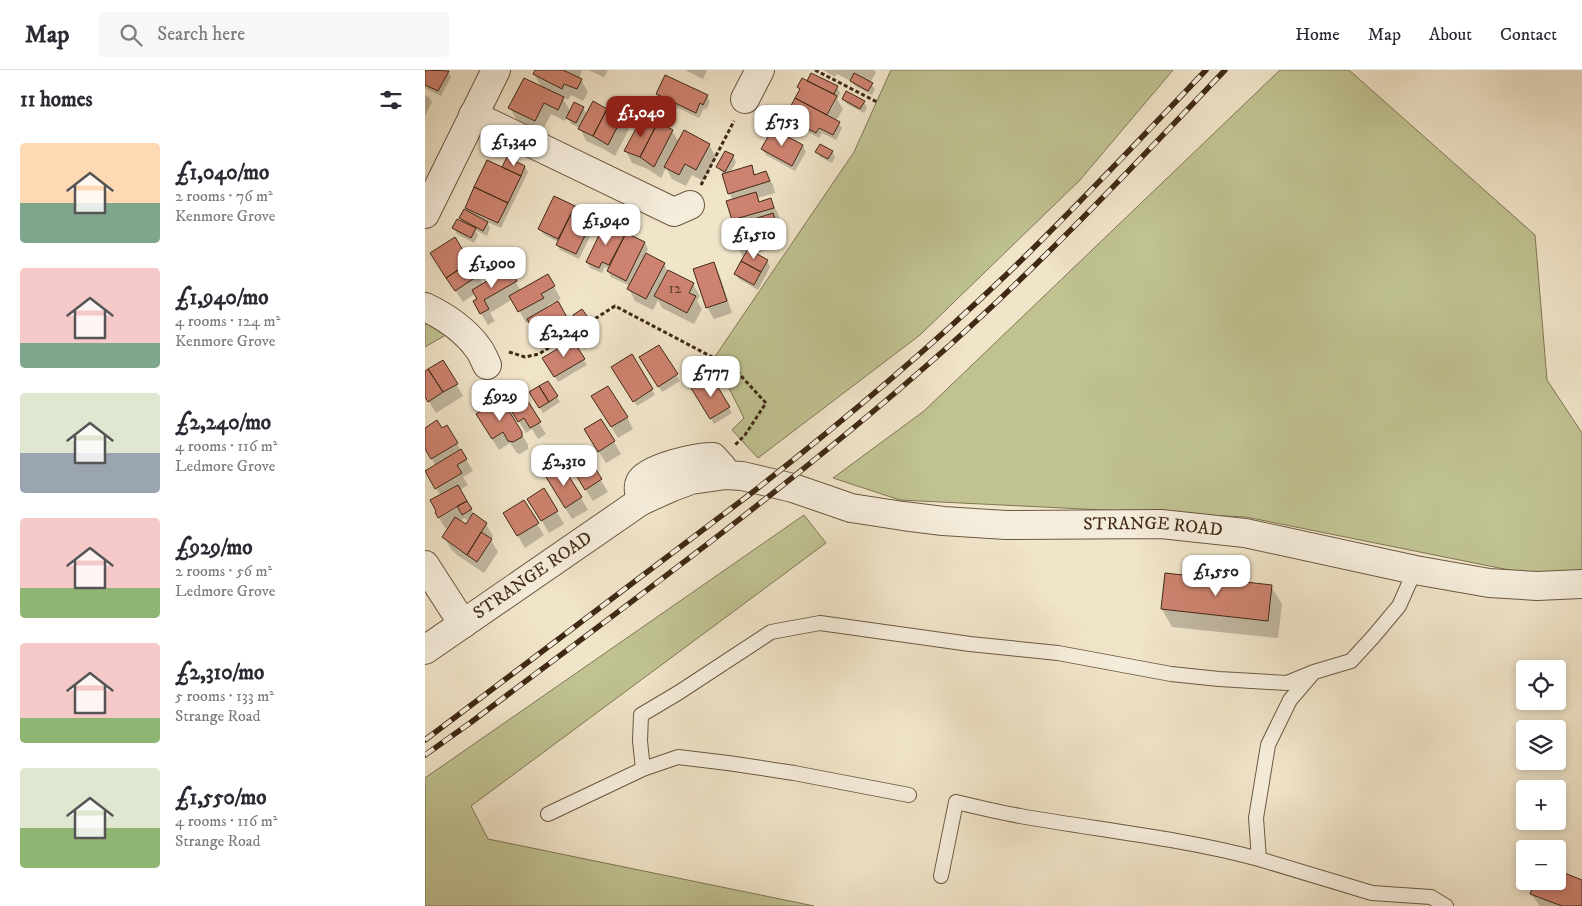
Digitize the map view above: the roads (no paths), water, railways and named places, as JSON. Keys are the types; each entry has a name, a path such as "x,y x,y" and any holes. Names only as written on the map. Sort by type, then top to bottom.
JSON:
{"street":[{"path":"425,214 496,70"},
{"path":"473,115 681,215"},
{"path":"425,307 436,312 486,350"},
{"name":"STRANGE ROAD","path":"425,650 641,501 722,468 793,488 851,508 903,516 943,521 1006,524 1161,524 1245,533 1415,570 1489,583 1537,586 1582,584"},
{"path":"425,565 463,624"}],"lane":[{"path":"643,769 640,741 641,715 679,693 771,632 819,623 971,644 1049,652 1171,674 1287,683 1314,672 1351,661 1399,606 1415,570"},
{"path":"1259,859 1256,818 1268,745 1289,700 1314,672"},
{"path":"548,814 643,769 679,757 794,773 909,795"},
{"path":"941,876 957,802 1019,816 1225,850 1372,893 1431,897 1446,906"}],"railway":[{"path":"425,740 745,498 878,390 975,304 1032,250 1206,70"},
{"path":"425,755 758,505 925,367 965,332 1041,259 1225,70"}]}
